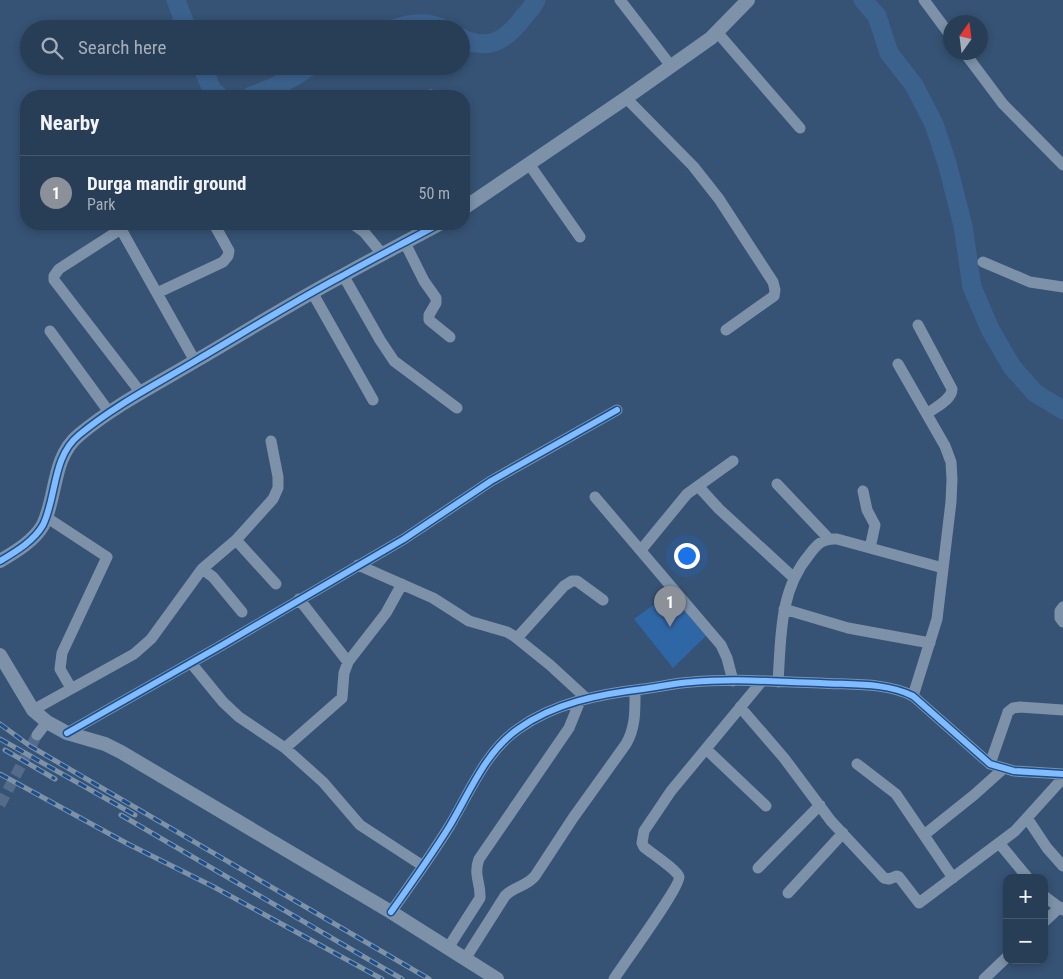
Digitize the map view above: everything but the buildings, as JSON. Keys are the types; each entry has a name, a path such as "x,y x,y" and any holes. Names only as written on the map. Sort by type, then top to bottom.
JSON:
{"street":[{"path":"620,0 671,66"},
{"path":"470,204 711,38 748,0"},
{"path":"924,0 943,26"},
{"path":"717,32 800,128"},
{"path":"970,60 1003,104 1063,165"},
{"path":"626,98 693,166 719,199 773,282 774,296 726,330"},
{"path":"529,164 580,237"},
{"path":"114,230 59,269 54,276 54,280 141,393"},
{"path":"122,230 195,361"},
{"path":"157,294 224,262 229,251 217,230"},
{"path":"361,230 383,255"},
{"path":"0,562 35,536 42,526 62,455 77,436 109,412 312,292 428,230"},
{"path":"404,243 424,281 436,298 436,303 428,315 429,320 450,337"},
{"path":"983,262 1030,282 1063,287"},
{"path":"343,275 380,340 394,360 458,408"},
{"path":"312,292 373,400"},
{"path":"918,325 952,389 950,396 927,414"},
{"path":"50,331 109,412"},
{"path":"898,364 945,446 951,462 951,502 937,619 913,696"},
{"path":"67,732 191,663 404,538 491,481 617,410"},
{"path":"33,710 144,647 202,569 236,540 272,499 278,488 278,478 270,441"},
{"path":"641,550 687,494 733,461"},
{"path":"777,484 829,538 943,568"},
{"path":"698,486 719,509 794,578"},
{"path":"863,491 867,510 875,525 870,548"},
{"path":"595,497 721,645 727,658 733,681"},
{"path":"46,517 107,557 62,653 60,669 71,688"},
{"path":"778,682 784,609 794,578 798,569 816,545 829,538"},
{"path":"236,540 276,584"},
{"path":"358,565 433,598 469,621 506,632 517,638 550,665 584,700"},
{"path":"202,569 213,577 242,612"},
{"path":"517,638 564,586 572,581 577,582 603,600"},
{"path":"285,748 342,698 344,673 348,662 386,614 402,584"},
{"path":"299,599 348,662"},
{"path":"1063,607 1060,611 1060,618 1063,622"},
{"path":"784,609 848,628 930,643"},
{"path":"0,656 33,710 47,722 67,732 105,744 121,752 391,912 497,979"},
{"path":"191,663 223,702 239,717 285,748 323,782 360,825 423,866"},
{"path":"391,912 448,828 489,760 503,742 517,729 534,719 584,700 634,690 692,682 733,681 879,686 902,690 913,696 990,764 1003,769 1063,776"},
{"path":"614,979 680,880 675,871 644,847 642,843 644,830 671,790 762,682"},
{"path":"465,959 504,896 509,891 530,882 535,876 573,818 626,744 631,735 635,717 634,690"},
{"path":"448,948 480,898 475,868 478,858 570,728 584,700"},
{"path":"740,707 784,758 843,833 884,878 889,879 896,876 902,880 920,903 1015,831 1063,776"},
{"path":"990,764 1008,712 1013,708 1063,710"},
{"path":"37,735 47,722"},
{"path":"706,749 766,806"},
{"path":"857,764 892,790 953,878"},
{"path":"924,835 1003,769"},
{"path":"758,868 820,805"},
{"path":"1027,818 1063,866"},
{"path":"788,893 843,833"},
{"path":"999,843 1025,874"},
{"path":"1048,899 1061,909 1048,919"},
{"path":"984,979 1003,961"}],"shaded area":[{"path":"671,592 706,636 673,668 634,619"}],"waterway":[{"path":"176,0 184,20"},
{"path":"470,42 488,44 502,38 516,27 532,8 536,0"},
{"path":"863,0 877,16 889,53 914,85 934,124 947,163 963,226 972,287 990,329 1012,367 1035,393 1063,410"},
{"path":"206,75 212,90"},
{"path":"266,90 297,75"}],"tunnel":[{"path":"0,805 37,735"}],"railway":[{"path":"0,724 30,746 429,979"},
{"path":"0,739 135,815"},
{"path":"5,750 55,779"},
{"path":"0,774 128,844 214,887 382,979"},
{"path":"121,815 402,979"}],"cycle path":[{"path":"0,561 24,546 39,531 51,502 59,465 64,454 70,444 93,424 136,395 287,307 428,230"},
{"path":"67,733 404,539 491,481 617,410"},
{"path":"391,912 442,838 487,761 506,738 547,712 594,697 679,683 724,680 879,686 913,696 990,764 1014,771 1063,774"}],"place":[{"name":"Durga mandir ground","path":"670,627"}]}
